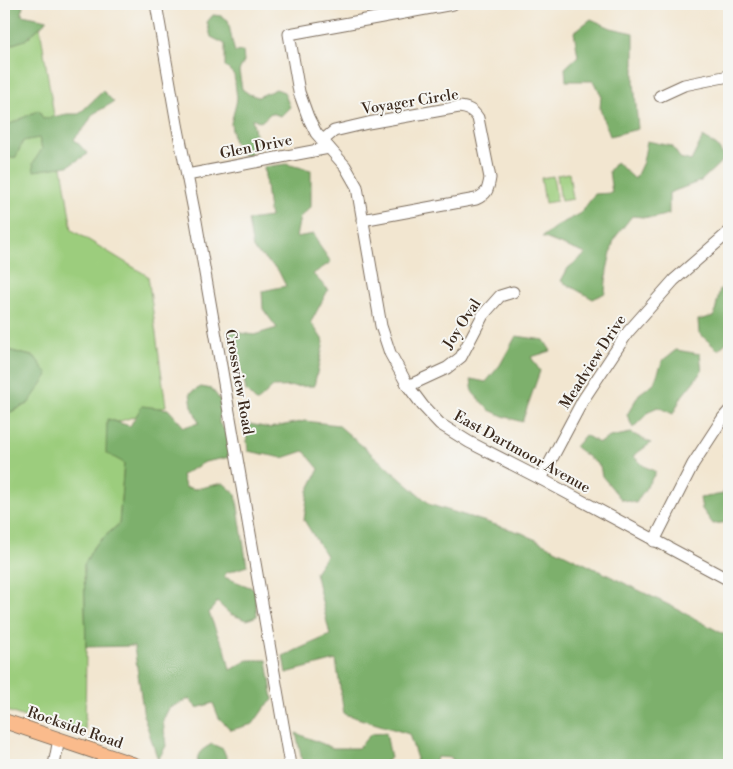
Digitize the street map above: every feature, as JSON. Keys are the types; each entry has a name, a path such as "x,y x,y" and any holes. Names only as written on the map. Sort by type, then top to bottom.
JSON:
{"main road":[{"name":"Rockside Road","path":"4,721 135,765"}],"street":[{"name":"Crossview Road","path":"156,4 290,765"},
{"name":"East Dartmoor Avenue","path":"453,4 289,34 299,92 308,117 316,133 346,166 357,187 381,326 390,353 408,386 440,424 469,442 729,580"},
{"path":"660,96 684,85 729,76"},
{"name":"Voyager Circle","path":"326,145 334,131 368,123 459,107 467,108 474,112 478,118 490,178 488,188 483,196 476,199 362,220"},
{"name":"Glen Drive","path":"187,175 326,145"},
{"name":"Meadview Drive","path":"541,479 583,400 628,332 674,280 729,232"},
{"name":"Joy Oval","path":"408,386 447,368 461,357 483,315 500,296 513,292"},
{"path":"654,541 693,464 729,411"},
{"path":"54,765 59,739"}],"green space":[{"path":"4,4 23,4 22,15 48,20 25,40 4,47"},
{"path":"213,15 221,16 228,20 235,52 243,51 244,61 239,71 242,89 258,97 276,89 284,92 290,107 281,116 271,113 261,122 252,118 257,143 249,156 240,153 233,139 231,123 237,98 234,75 225,66 225,44 211,37 207,22"},
{"path":"591,19 611,28 634,33 634,81 638,129 610,136 600,109 601,95 593,81 566,81 565,68 578,56 574,32"},
{"path":"40,27 72,230 148,276 166,406 118,422 108,419 124,463 119,524 94,546 84,565 86,647 85,738 4,710 4,415 28,404 35,357 4,349 4,47 25,40"},
{"path":"103,91 114,102 93,114 86,126 74,139 88,154 68,166 34,171 33,163 42,149 39,138 23,141 16,157 4,159 4,131 8,125 39,110 43,119 67,114 79,114"},
{"path":"703,137 717,146 725,158 701,181 669,193 669,214 653,218 632,216 614,239 607,270 605,293 593,299 561,281 568,268 586,254 542,237 558,225 580,214 595,194 612,193 609,171 616,162 635,179 643,162 647,141 672,146 680,158 691,161"},
{"path":"286,164 311,170 311,207 300,217 296,237 314,234 331,262 313,274 328,290 311,322 324,342 314,386 273,387 257,402 246,391 243,375 227,331 254,335 277,328 263,309 262,291 286,286 278,270 253,249 248,220 270,217 264,167"},
{"path":"569,173 573,199 561,201 557,175"},
{"path":"553,176 557,201 545,203 541,178"},
{"path":"720,289 729,290 729,340 718,350 699,333 698,320 714,316"},
{"path":"516,336 544,340 551,351 531,357 540,371 522,422 489,410 473,393 471,379 486,382 500,365"},
{"path":"4,349 35,357 48,375 28,404 4,415"},
{"path":"676,350 700,354 702,371 682,396 673,414 658,407 651,410 633,428 627,415 639,394 654,383 663,360"},
{"path":"201,387 212,389 220,400 219,423 227,433 230,457 205,462 182,475 185,487 196,489 223,483 236,494 247,566 226,573 224,577 255,589 257,616 247,620 230,614 217,602 209,613 225,648 230,670 248,660 267,660 273,700 265,707 253,724 231,730 219,718 213,703 197,708 189,699 169,708 163,720 166,746 158,760 144,717 134,646 86,647 84,565 94,546 119,524 124,463 106,453 107,419 130,426 142,406 168,409 184,427 199,423 192,406 190,393"},
{"path":"305,421 338,425 431,505 522,533 677,609 729,637 729,765 454,765 452,758 437,757 435,765 414,765 417,759 409,734 344,714 336,660 286,673 283,656 330,635 315,572 326,556 304,520 308,491 319,469 304,451 283,458 248,451 245,423 269,428"},
{"path":"631,433 651,443 633,456 644,466 656,472 636,503 621,499 602,476 600,466 575,447 585,435 599,443 610,437"},
{"path":"729,451 729,522 713,524 702,509 700,498 723,494 728,481 724,454"},
{"path":"296,733 333,748 358,748 371,734 386,733 391,758 382,764 375,765 303,765"},
{"path":"212,744 223,749 228,761 233,765 198,765 199,754"}]}
